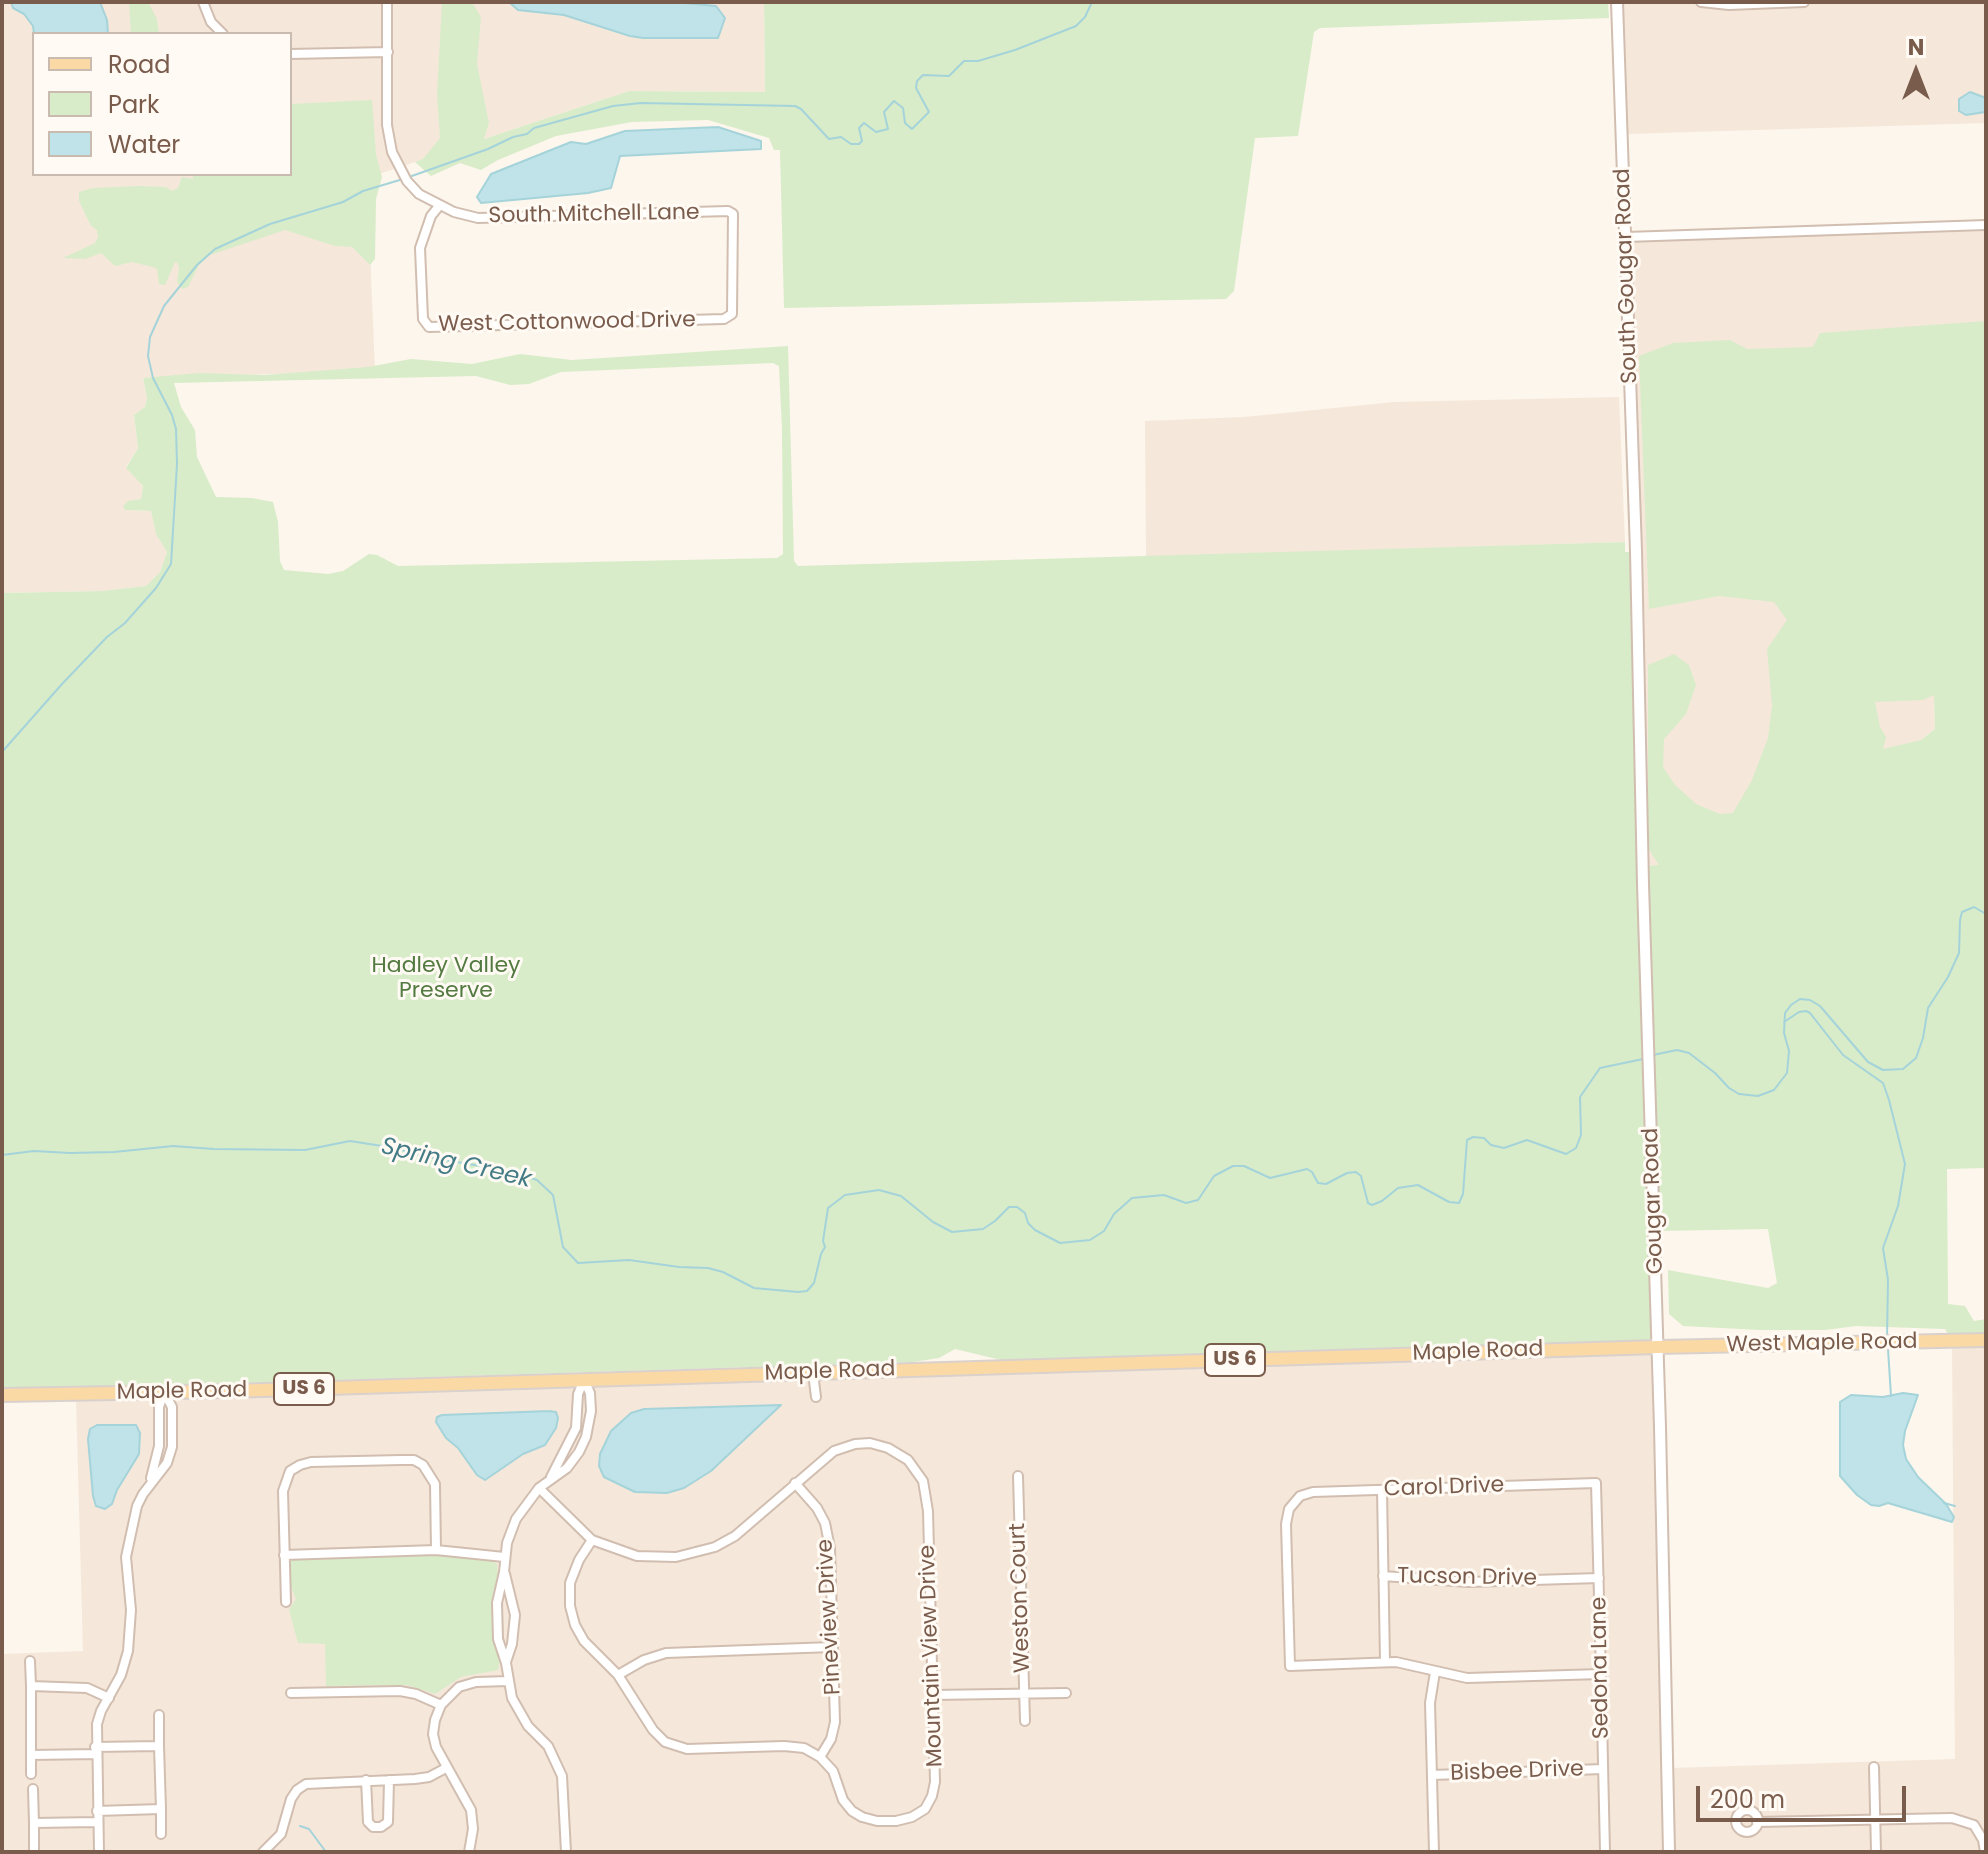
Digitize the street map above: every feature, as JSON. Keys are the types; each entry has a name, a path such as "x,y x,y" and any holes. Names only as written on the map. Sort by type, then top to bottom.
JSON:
{"main road":[{"name":"West Maple Road","path":"1658,1347 1986,1340"},
{"name":"Maple Road","path":"2,1395 1658,1347"}],"street":[{"path":"203,2 211,22 221,32"},
{"name":"South Mitchell Lane","path":"387,2 387,125 392,152 405,177 419,194 439,206 478,218 728,211 733,214"},
{"name":"South Gougar Road","path":"1617,2 1636,551"},
{"path":"1701,2 1729,5 1804,2"},
{"path":"292,54 388,52"},
{"name":"West Cottonwood Drive","path":"439,206 426,228 420,257 423,319 429,327 440,328 724,319 732,314 733,304 733,214"},
{"path":"1626,237 1986,225"},
{"name":"Gougar Road","path":"1636,551 1669,1852"},
{"path":"813,1373 816,1397"},
{"path":"566,1852 562,1776 548,1746 518,1712 498,1639 497,1603 504,1557 516,1519 539,1488 567,1468 586,1437 591,1411 590,1393 584,1380"},
{"path":"143,1494 167,1463 172,1447 172,1407 164,1392"},
{"path":"99,1852 97,1724 121,1675 128,1651 131,1610 126,1557 137,1506 153,1474 159,1446 159,1407 164,1392"},
{"name":"Mountain View Drive","path":"795,1483 834,1451 855,1444 880,1445 908,1460 921,1477 927,1494 935,1782 932,1796 925,1809 912,1817 877,1821 852,1811 843,1800 833,1771 820,1757"},
{"path":"286,1602 283,1491 290,1471 311,1462 414,1460 423,1465 435,1484 436,1550"},
{"name":"Weston Court","path":"1018,1476 1025,1721"},
{"path":"539,1488 592,1540 637,1556 666,1558 697,1553 735,1536 795,1483"},
{"name":"Pineview Drive","path":"795,1483 817,1508 829,1541 835,1722 831,1739 820,1757"},
{"name":"Carol Drive","path":"1385,1662 1290,1666 1286,1518 1294,1501 1313,1492 1596,1483"},
{"name":"Sedona Lane","path":"1596,1483 1605,1852"},
{"path":"1382,1490 1385,1662 1408,1664 1467,1678 1601,1674"},
{"path":"592,1540 579,1560 570,1583 570,1606 575,1625 584,1641 618,1675 653,1730 665,1742 687,1749 795,1747 812,1751 820,1757"},
{"path":"284,1555 436,1550 504,1557"},
{"path":"504,1572 515,1615 506,1663"},
{"name":"Tucson Drive","path":"1383,1576 1468,1582 1599,1578"},
{"path":"618,1675 644,1660 666,1653 832,1647"},
{"path":"30,1661 31,1774"},
{"path":"1434,1852 1430,1703 1435,1672"},
{"path":"469,1852 473,1829 471,1810 465,1795 446,1768 433,1734 435,1720 441,1705 459,1687 476,1682 508,1681"},
{"path":"31,1686 87,1688 109,1698"},
{"path":"291,1693 400,1691 441,1705"},
{"path":"932,1695 1066,1693"},
{"path":"159,1715 161,1834"},
{"path":"31,1755 159,1746"},
{"path":"1874,1767 1876,1852"},
{"path":"265,1852 281,1834 291,1799 306,1784 429,1777 446,1768"},
{"name":"Bisbee Drive","path":"1432,1775 1603,1769"},
{"path":"366,1780 368,1822 373,1827 381,1827 388,1822 389,1780"},
{"path":"33,1789 34,1852"},
{"path":"97,1811 161,1809"},
{"path":"1757,1822 1875,1818 1964,1820 1980,1832 1985,1852"},
{"path":"34,1823 97,1822"}],"shaded area":[{"path":"2,2 764,2 765,92 629,91 367,178 375,371 143,378 147,398 145,407 134,415 138,448 126,467 143,486 141,499 129,501 126,510 151,511 156,533 167,552 160,572 147,586 102,591 2,593"},
{"path":"1620,2 1986,2 1986,123 1627,134"},
{"path":"1986,231 1986,535 1930,538 1935,729 1921,740 1882,750 1691,865 1646,866 1630,241"},
{"path":"1619,397 1625,542 1146,557 1145,421 1244,417 1394,402"},
{"path":"1986,1344 1986,1852 1673,1852 1671,1768 1955,1759 1952,1345"},
{"path":"1653,1350 1669,1852 2,1852 2,1654 83,1651 76,1400"}],"green space":[{"path":"129,2 148,2 157,19 159,32 131,32"},
{"path":"442,2 472,2 481,17 477,64 489,123 484,139 629,91 765,92 764,2 1608,2 1609,18 1320,28 1314,32 1298,136 1255,138 1234,291 1226,299 784,308 780,150 774,150 769,138 708,120 632,122 556,136 481,170 460,163 431,176 415,162 423,159 440,138 437,95"},
{"path":"372,100 376,155 382,177 376,199 375,259 370,265 352,247 335,246 285,230 210,255 199,265 188,287 182,289 177,282 177,262 165,285 159,284 157,269 153,267 132,262 115,266 101,253 85,259 63,258 95,243 98,237 79,201 79,192 93,188 139,186 166,187 172,191 178,188 182,177 193,179 193,176 292,176 292,104"},
{"path":"1986,321 1986,1168 1947,1169 1948,1304 1965,1306 1974,1321 1986,1319 1986,1334 1949,1335 1945,1329 1856,1326 1825,1330 1760,1330 1683,1326 1669,1314 1668,1270 1768,1288 1777,1283 1768,1229 1658,1231 1646,866 1659,865 1648,848 1648,665 1674,654 1689,665 1696,685 1686,714 1664,739 1663,767 1675,785 1696,804 1720,814 1733,813 1752,780 1768,738 1772,705 1767,649 1787,620 1774,602 1719,596 1649,609 1639,356 1673,343 1730,340 1747,349 1813,347 1820,333","holes":["1934,695 1935,729 1921,740 1883,749 1886,737 1880,727 1875,702 1923,700"]},
{"name":"Hadley Valley Preserve","path":"788,346 794,561 798,566 1625,542 1625,552 1630,552 1651,1339 1647,1342 1005,1361 955,1349 939,1358 913,1362 2,1388 2,593 102,591 146,586 160,572 167,552 156,534 151,511 125,510 123,506 128,501 141,499 143,486 126,468 138,448 134,415 145,407 147,398 143,378 199,373 264,375 368,367 411,359 472,364 520,354 572,360","holes":["773,363 779,366 783,554 777,558 398,566 369,554 343,571 328,574 284,570 280,561 278,522 273,502 216,497 197,457 195,430 181,407 174,383 476,376 510,385 529,384 561,372"]},
{"path":"427,1554 497,1564 493,1607 494,1634 500,1658 498,1670 461,1677 435,1694 407,1685 326,1686 325,1644 298,1643 289,1610 296,1599 289,1582 290,1562 296,1558"}],"water":[{"path":"11,2 100,2 108,32 34,32 24,14 13,8"},
{"path":"509,2 685,3 716,6 725,18 718,38 643,38 564,15 518,10"},
{"path":"1970,92 1986,98 1985,112 1966,115 1959,111 1959,99"},
{"path":"718,127 761,141 761,149 620,156 611,188 481,203 477,197 491,174 571,142 586,144 625,131"},
{"path":"1903,1393 1918,1395 1905,1431 1903,1445 1906,1459 1918,1477 1946,1504 1954,1517 1952,1522 1888,1503 1871,1505 1840,1476 1840,1402 1851,1395 1883,1397"},
{"path":"781,1405 711,1471 684,1488 667,1493 635,1492 604,1477 599,1466 600,1454 611,1431 631,1413 644,1409"},
{"path":"556,1412 558,1418 556,1428 545,1445 523,1454 485,1480 477,1475 436,1422 437,1417 442,1415"},
{"path":"97,1425 136,1425 140,1433 139,1454 112,1504 105,1509 96,1506 93,1496 88,1439 90,1429"}],"waterway":[{"path":"409,177 527,134 534,128 613,106 641,103 795,106 829,139 841,137 851,144 859,144 862,141 859,128 864,123 876,132 888,129 884,112 894,101 903,108 905,123 912,129 929,112 916,88 917,81 923,75 949,76 964,61 978,61 1015,50 1076,26 1085,17 1092,2"},
{"path":"2,752 62,684 107,637 125,623 156,588 171,564 176,429 153,378 148,356 150,337 164,306 197,265 215,249 270,224 343,202 363,191 403,179"},
{"name":"Spring Creek","path":"1653,1055 1677,1050 1689,1053 1739,1094 1758,1096 1774,1090 1787,1073 1789,1051 1784,1033 1785,1013 1800,999 1820,1006 1868,1062 1883,1070 1903,1069 1916,1058 1928,1008 1959,953 1962,912 1974,907 1986,914"},
{"path":"1784,1022 1799,1012 1810,1013 1843,1055 1883,1083 1889,1100 1905,1164 1898,1206 1883,1248 1888,1280 1887,1338"},
{"name":"Spring Creek","path":"2,1155 34,1151 114,1152 173,1146 305,1150 350,1141 395,1148 422,1156 510,1171 537,1180 553,1195 563,1247 578,1263 629,1260 708,1268 754,1288 798,1292 807,1291 814,1283 825,1247 823,1241 828,1208 845,1195 879,1190 901,1196 933,1222 952,1232 983,1229 1009,1207 1017,1207 1025,1213 1028,1223 1035,1230 1060,1243 1090,1240 1104,1231 1114,1214 1132,1198 1164,1195 1186,1203 1198,1200 1214,1176 1233,1166 1244,1166 1270,1178 1307,1169 1318,1183 1326,1184 1347,1173 1356,1172 1361,1176 1368,1203 1372,1205 1398,1188 1418,1185 1449,1202 1459,1203 1463,1194 1467,1140 1484,1138 1491,1145 1504,1148 1527,1140 1566,1154 1576,1148 1581,1135 1580,1097 1600,1068 1643,1059"},
{"path":"1888,1349 1891,1396"},
{"path":"1944,1503 1955,1506"},
{"path":"300,1826 309,1829 326,1852"}]}
